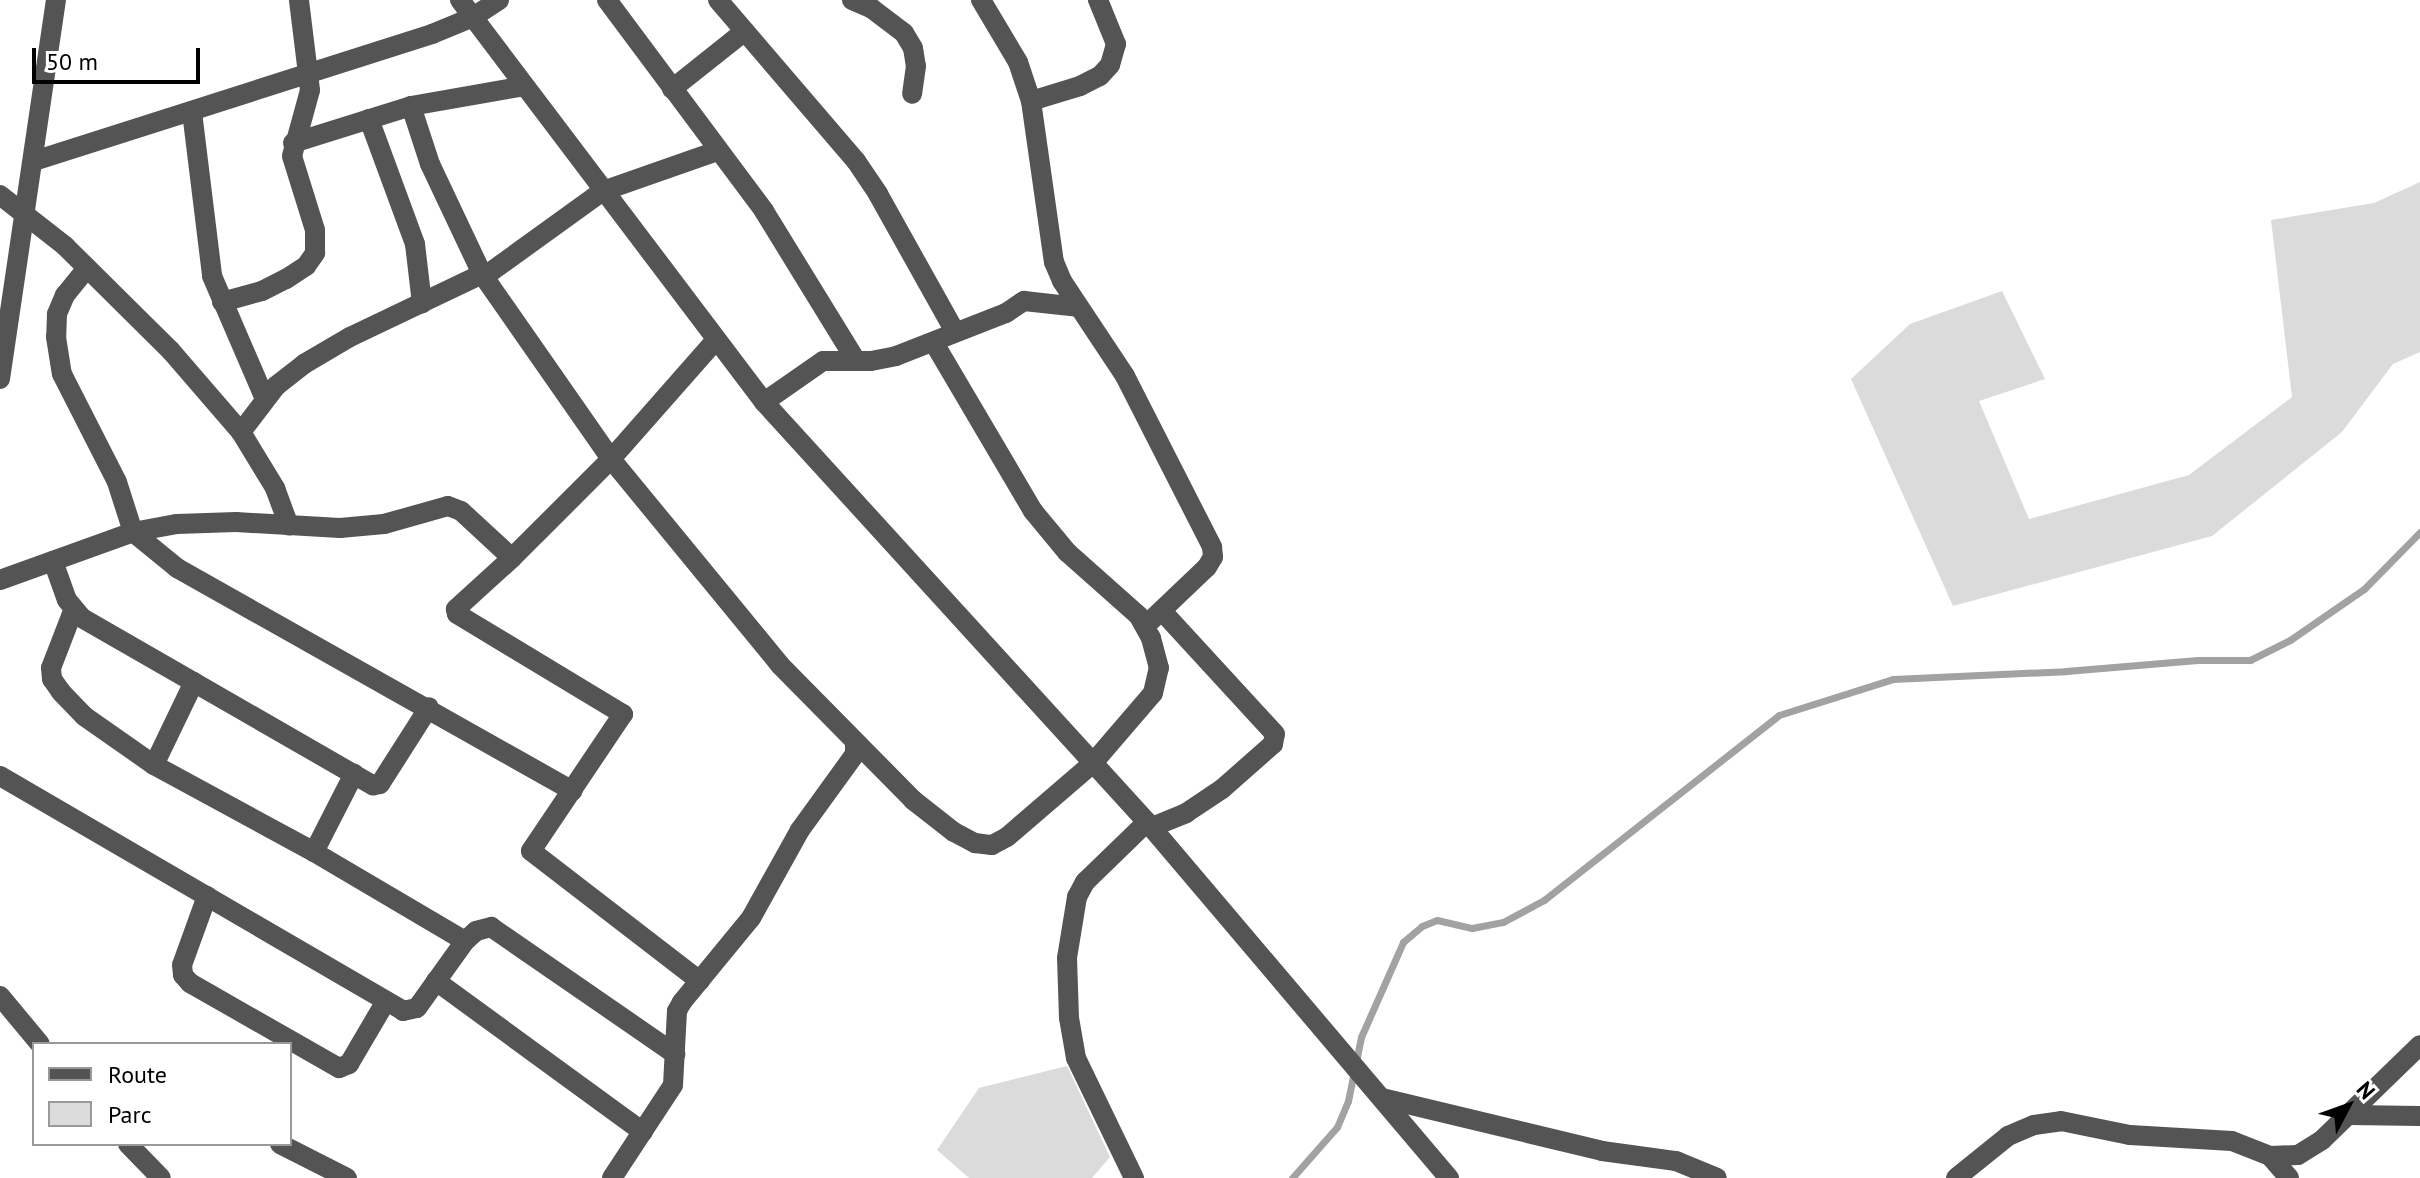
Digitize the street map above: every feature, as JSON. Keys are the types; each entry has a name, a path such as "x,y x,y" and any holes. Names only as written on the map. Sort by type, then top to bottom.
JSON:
{"street":[{"path":"0,379 56,0"},
{"path":"222,302 262,291 286,279 306,266 315,253 315,230 292,156 293,143 310,90 299,0"},
{"path":"34,161 432,34 467,8 499,0"},
{"path":"607,0 764,211 855,359"},
{"path":"718,0 856,161 878,194 955,332"},
{"path":"852,0 871,8 904,33 913,48 916,66 912,94"},
{"path":"981,0 1018,62 1031,101 1054,262 1068,295 1125,376 1212,547 1211,563 1146,625"},
{"path":"1031,101 1080,86 1100,76 1110,65 1116,44 1098,0"},
{"path":"467,8 715,341 764,402 1149,824 1449,1178"},
{"path":"672,89 745,31"},
{"path":"293,143 411,106 524,86"},
{"path":"411,106 430,164 483,275 611,459 732,609 780,665 846,730 855,745 913,800 954,832 984,845 1007,837 1093,763 1153,693 1159,680 1159,668 1146,625 1129,605 1067,552 1033,511 934,343"},
{"path":"192,112 207,250 222,302 265,399"},
{"path":"369,119 415,244 422,304"},
{"path":"241,432 265,399 304,364 350,337 483,275 603,191 717,151"},
{"path":"0,195 87,268 171,351 241,432 275,488 289,526"},
{"path":"87,268 65,295 57,314 60,362 68,390 117,482 133,532 177,568 429,707 572,791"},
{"path":"764,402 823,361 883,358 934,343 1006,313 1024,301 1078,307"},
{"path":"700,981 531,851 623,714 457,614 456,609 611,459 715,341"},
{"path":"0,580 133,532 177,524 384,524 454,507 512,558"},
{"path":"53,561 73,611 373,785 380,784 429,707"},
{"path":"73,611 51,668 52,679 84,716 154,765 314,852 465,941"},
{"path":"1134,1178 1076,1058 1069,1018 1067,958 1077,897 1085,882 1149,824 1186,813 1222,789 1273,744 1275,734 1163,612"},
{"path":"154,765 194,682"},
{"path":"612,1178 673,1085 677,1011 751,918 800,830 855,754 855,745"},
{"path":"314,852 354,774"},
{"path":"0,776 403,1011 413,1011 465,941 486,926 498,929 675,1054"},
{"path":"207,896 182,965 183,975 190,983 339,1068 349,1064 386,1001"},
{"path":"436,981 643,1132"},
{"path":"0,996 38,1042"},
{"path":"1956,1178 2008,1136 2034,1125 2061,1121 2130,1135 2232,1141 2270,1156 2298,1155 2322,1140 2420,1045"},
{"path":"1382,1098 1602,1151 1676,1161 1717,1178"},
{"path":"2349,1115 2420,1116"},
{"path":"130,1146 161,1178"},
{"path":"284,1146 347,1178"},
{"path":"2270,1156 2289,1178"}],"green space":[{"path":"2420,182 2420,352 2393,364 2342,432 2212,536 1953,606 1851,379 1910,324 2002,291 2045,379 1979,401 2029,519 2189,475 2292,397 2271,220 2374,203"},
{"path":"1067,1066 1110,1157 1092,1178 969,1178 937,1150 979,1088"}],"waterway":[{"path":"1292,1178 1337,1127 1348,1101 1361,1037 1403,942 1422,926 1437,920 1472,928 1503,922 1544,900 1779,715 1893,679 2066,671 2198,660 2250,660 2290,640 2364,589 2420,532"}]}
